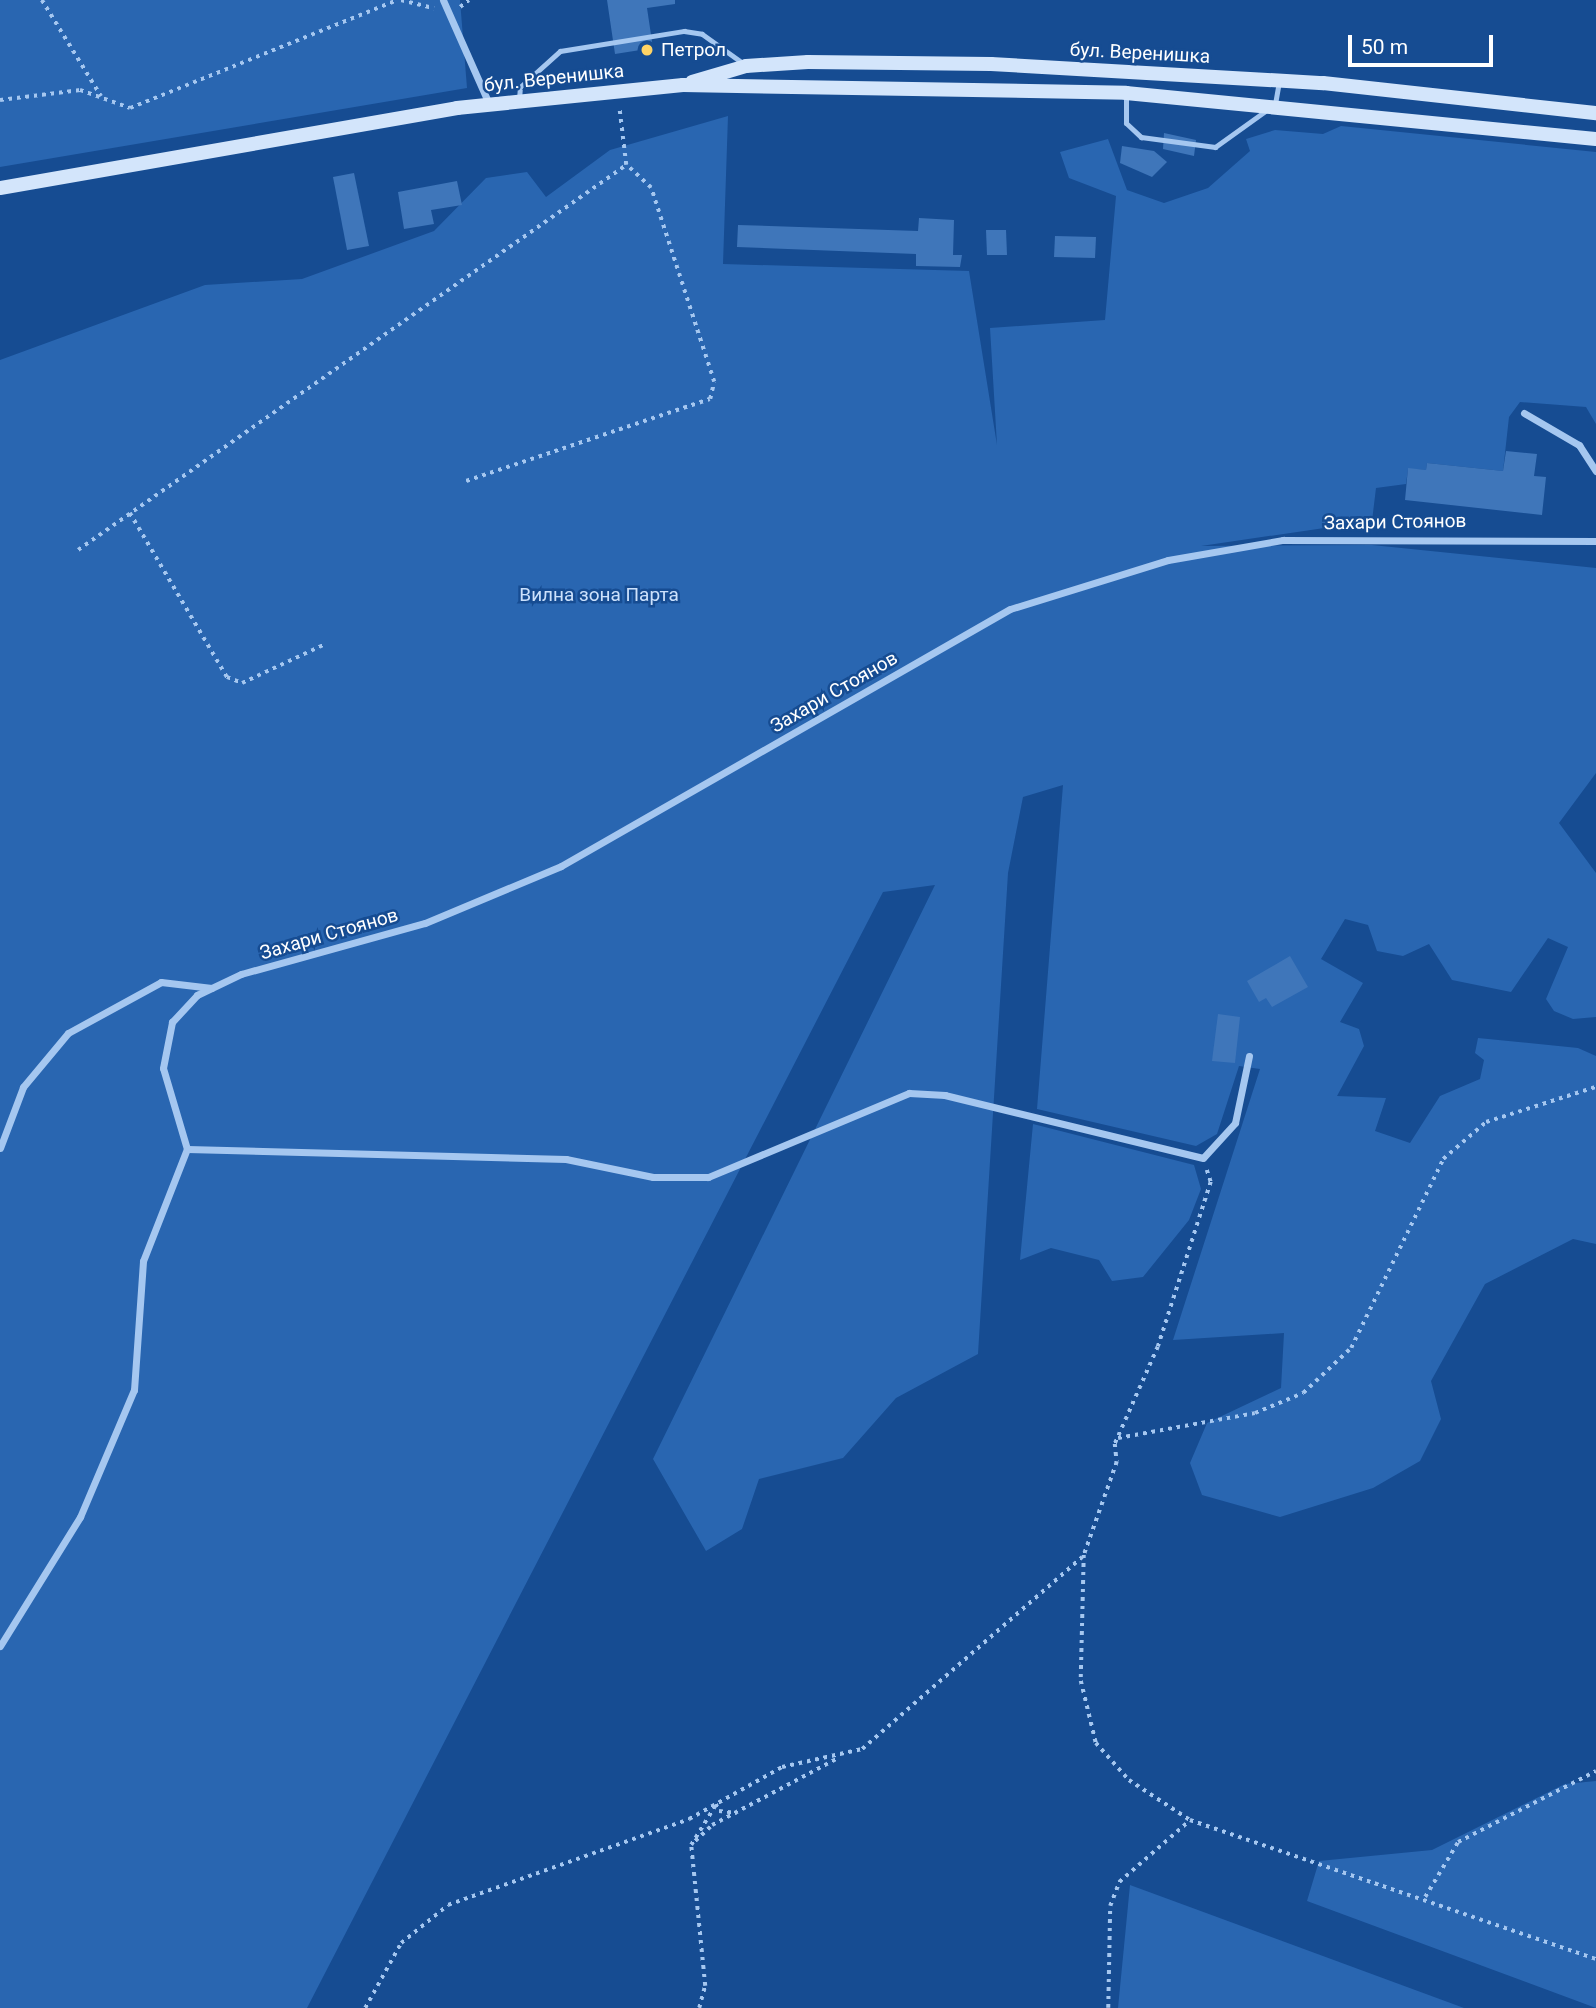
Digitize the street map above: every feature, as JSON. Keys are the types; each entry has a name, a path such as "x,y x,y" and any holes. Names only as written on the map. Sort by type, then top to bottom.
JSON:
{"main road":[{"name":"бул. Веренишка","path":"684,85 746,66 991,64 1279,80 1596,113"},
{"path":"989,87 991,64"},
{"name":"бул. Веренишка","path":"0,188 177,152 489,104 684,85 753,90 989,87 1126,93 1275,104 1596,139"}],"street":[{"path":"443,0 452,13 489,104"},
{"path":"1524,413 1579,446 1596,471"},
{"name":"Захари Стоянов","path":"187,1149 163,1068 172,1022 213,988 425,923 561,866 1010,609 1078,585 1167,560 1283,540 1596,541"},
{"path":"0,1148 23,1087 68,1033 160,982 213,988"},
{"path":"0,1646 80,1517 134,1390 143,1261 187,1149 566,1159 653,1177 708,1177 756,1160 835,1120 909,1093 945,1095 1203,1158 1235,1123 1249,1056"}],"lane":[{"path":"519,101 520,87 560,51 684,31 702,34 746,66"},
{"path":"1126,93 1126,123 1141,137 1215,147 1275,104 1279,80"}],"path":[{"path":"41,0 103,98"},
{"path":"0,100 80,90 130,108 399,0 452,13"},
{"path":"466,481 710,399 714,382 651,188 626,165 617,90"},
{"path":"78,550 626,165"},
{"path":"130,513 227,677 242,683 323,645"},
{"path":"1118,1438 1255,1413 1303,1393 1351,1348 1443,1159 1486,1122 1596,1087"},
{"path":"1203,1158 1211,1182 1157,1347 1118,1438 1117,1462 1084,1555 1082,1681 1096,1743 1129,1780 1190,1820 1425,1897 1596,1959"},
{"path":"691,1845 737,1813 880,1736 1084,1555"},
{"path":"365,2008 401,1943 448,1905 659,1831 716,1804 782,1767 839,1757"},
{"path":"1425,1897 1458,1842 1596,1770"},
{"path":"716,1804 719,1811 737,1813"},
{"path":"699,2008 705,1986 691,1845 716,1804"},
{"path":"1108,2008 1110,1906 1119,1881 1190,1820"}],"green space":[{"path":"0,0 460,0 467,88 0,167"},
{"name":"Вилна зона Парта","path":"728,116 723,264 969,271 997,445 990,328 1105,320 1116,196 1069,178 1060,152 1108,139 1127,190 1164,203 1208,188 1250,151 1246,139 1275,130 1323,134 1341,126 1596,152 1596,424 1586,407 1520,402 1509,417 1503,471 1427,463 1426,470 1408,469 1406,484 1376,488 1372,521 1201,546 1372,545 1596,568 1596,773 1559,823 1596,873 1596,1017 1573,1019 1554,1011 1546,999 1568,947 1548,938 1511,992 1452,980 1429,944 1403,956 1377,951 1368,925 1345,919 1321,959 1363,983 1340,1022 1359,1029 1364,1046 1337,1096 1386,1098 1375,1131 1410,1143 1440,1096 1480,1079 1484,1060 1475,1053 1478,1038 1578,1048 1596,1056 1596,1244 1573,1239 1485,1284 1431,1381 1441,1419 1420,1461 1373,1488 1280,1517 1202,1495 1190,1463 1207,1423 1281,1388 1284,1333 1173,1340 1260,1069 1239,1066 1217,1134 1196,1146 1037,1109 1063,785 1023,797 1008,873 978,1354 896,1398 843,1458 759,1479 742,1529 706,1551 653,1459 935,885 883,892 307,2008 0,2008 0,360 205,285 302,279 434,231 486,178 527,172 546,197 610,150"},
{"path":"1033,1124 1194,1165 1201,1189 1189,1220 1143,1277 1112,1281 1099,1260 1051,1248 1020,1260"},
{"path":"1596,1781 1596,2008 1307,1901 1319,1861 1432,1850 1565,1784"},
{"path":"1130,1885 1464,2008 1118,2008"}],"building":[{"path":"607,0 675,0 675,4 647,8 653,48 615,54"},
{"path":"1164,133 1196,140 1194,156 1163,149"},
{"path":"1122,146 1154,151 1167,162 1152,177 1120,163"},
{"path":"354,173 369,246 347,250 333,177"},
{"path":"457,181 462,205 431,210 434,224 404,229 398,192"},
{"path":"919,218 954,220 953,255 962,255 960,267 916,266 916,254 737,247 738,225 918,231"},
{"path":"986,230 1006,230 1007,255 987,255"},
{"path":"1055,236 1096,237 1095,258 1054,257"},
{"path":"1506,451 1537,454 1534,476 1546,477 1542,515 1405,500 1408,468 1426,470 1427,463 1503,471"},
{"path":"1290,956 1308,987 1272,1007 1266,998 1259,1002 1247,981"},
{"path":"1218,1014 1240,1017 1235,1063 1212,1061"}],"place":[{"name":"Петрол","path":"647,50"}]}
